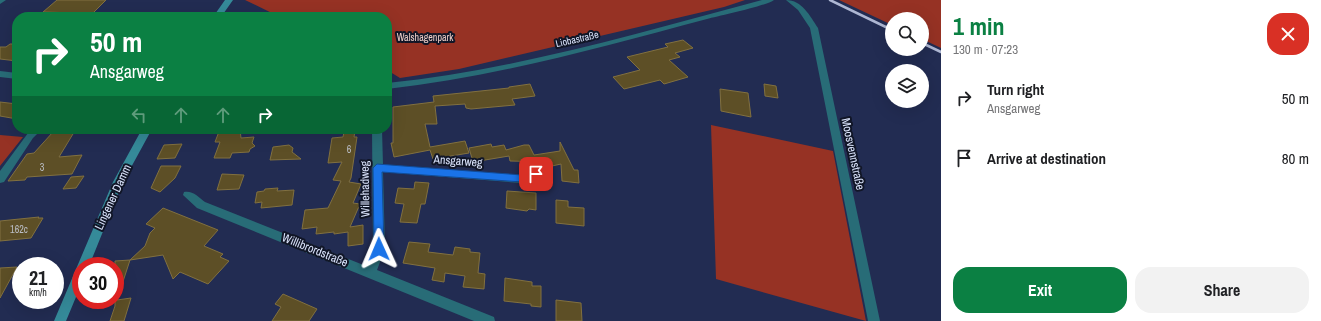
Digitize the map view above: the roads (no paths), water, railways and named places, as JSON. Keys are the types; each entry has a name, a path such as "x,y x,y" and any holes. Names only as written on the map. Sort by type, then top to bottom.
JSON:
{"main road":[{"path":"220,12 228,0"},
{"name":"Lingener Damm","path":"87,257 118,182 144,134"},
{"path":"60,321 72,292"}],"street":[{"name":"Liobastraße","path":"392,86 419,83 510,66 622,39 770,0"},
{"name":"Moosvennstraße","path":"790,0 801,9 814,28 874,321"},
{"path":"1,74 12,75"},
{"path":"0,178 32,134"},
{"name":"Willehadweg","path":"370,272 379,249 377,134"},
{"name":"Ansgarweg","path":"377,168 522,179 536,174"},
{"name":"Willibrordstraße","path":"188,195 201,205 486,320"}],"railway":[{"path":"830,0 885,27"},
{"path":"929,46 941,52"}],"park label":[{"name":"Walshagenpark","path":"425,37"}]}
